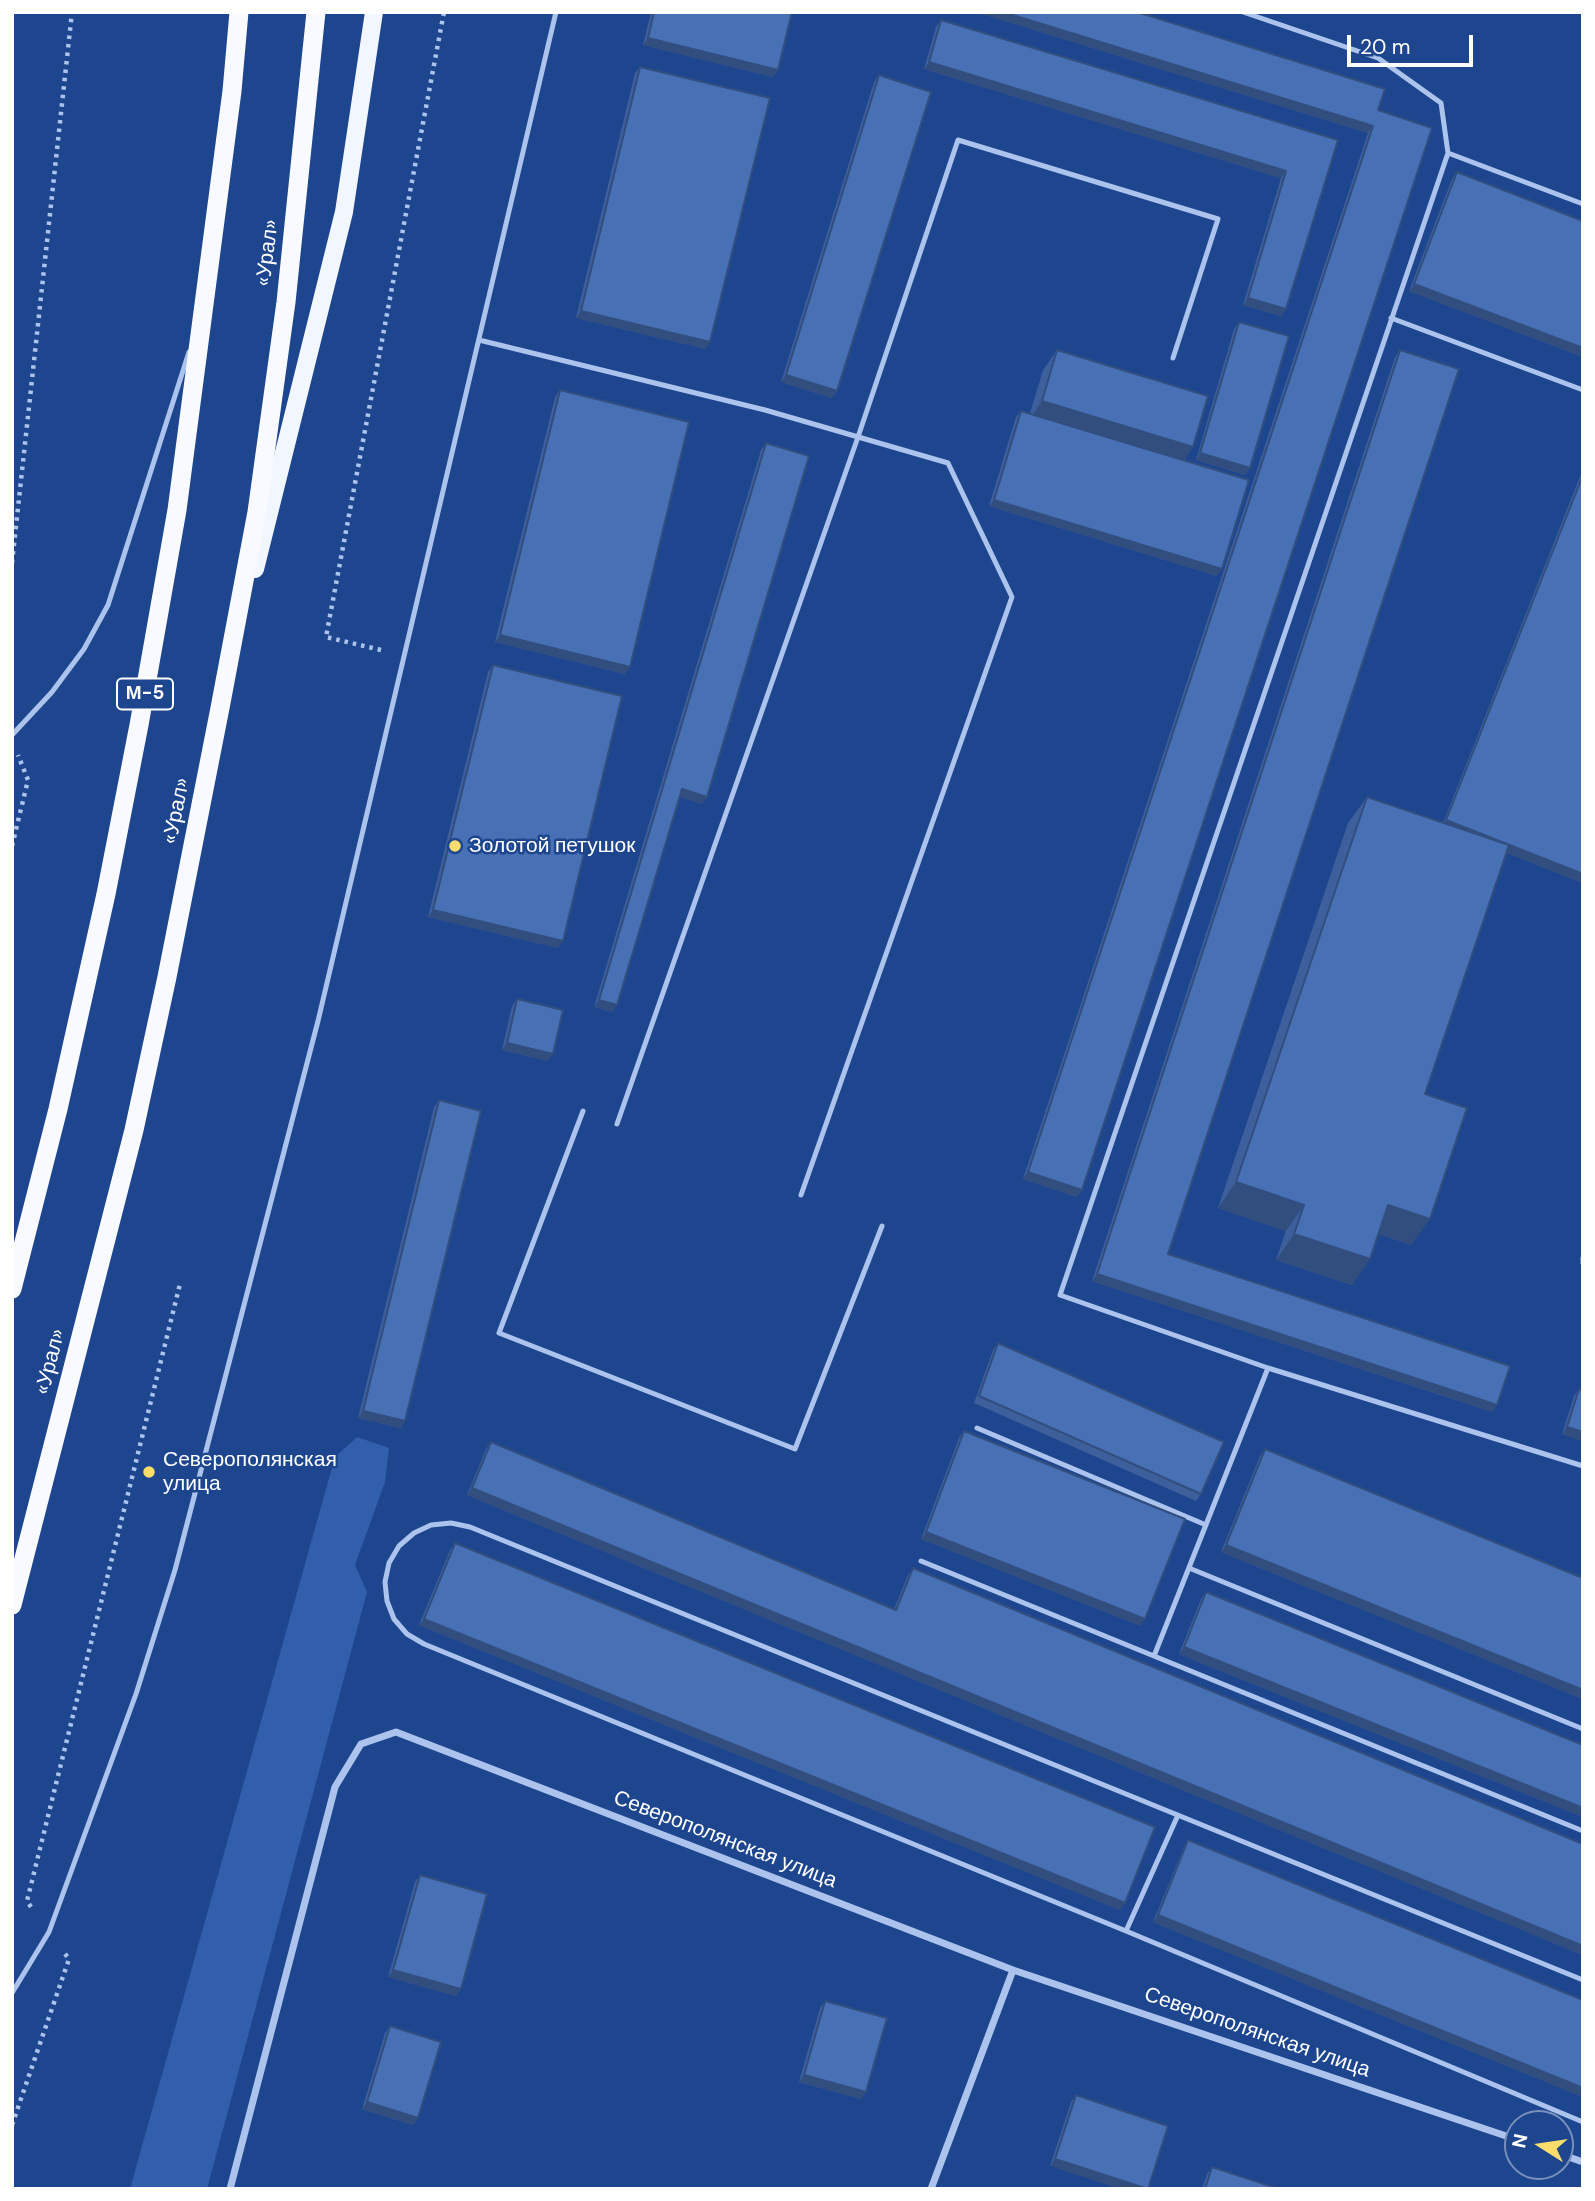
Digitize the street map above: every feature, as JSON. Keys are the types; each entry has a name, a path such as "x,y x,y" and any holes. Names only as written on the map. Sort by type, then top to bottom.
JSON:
{"highway":[{"name":"М-5","path":"12,1289 58,1109 139,726 177,510 232,91 239,12"},
{"name":"«Урал»","path":"12,1605 134,1130 220,708 257,512 286,302 316,12"}],"main road":[{"path":"232,12 232,91"},
{"path":"220,708 344,212 374,12"}],"street":[{"name":"Северополянская улица","path":"230,2189 335,1787 361,1744 396,1732 1013,1970 1504,2135"},
{"path":"931,2189 1013,1970"}],"lane":[{"path":"12,1993 49,1932 136,1694 175,1570 318,1021 556,12"},
{"path":"1242,12 1378,58 1441,103 1448,152 1059,1295 1268,1368 1583,1466"},
{"path":"617,1124 858,437 958,140 1218,219 1173,358"},
{"path":"1448,152 1583,204"},
{"path":"12,735 68,671 84,649 108,605 205,302"},
{"path":"1391,318 1583,390"},
{"path":"479,340 765,410 948,463 1012,597 801,1195"},
{"path":"583,1111 499,1333 782,1444 795,1449 882,1226"},
{"path":"1154,1656 1268,1368"},
{"path":"977,1428 1206,1525"},
{"path":"1583,1980 470,1527 451,1523 431,1525 414,1533 399,1546 389,1563 385,1582 387,1601 394,1619 407,1634 424,1644 1126,1931 1583,2122"},
{"path":"921,1561 1583,1830"},
{"path":"1189,1568 1583,1729"},
{"path":"1126,1931 1178,1815"}],"path":[{"path":"12,563 72,12"},
{"path":"405,656 326,637 444,12"},
{"path":"12,846 28,780 17,754"},
{"path":"12,2125 68,1959 27,1900 180,1284"}],"shaded area":[{"path":"357,1437 389,1448 385,1482 355,1565 367,1592 207,2189 130,2189 335,1457"}],"building":[{"path":"654,12 792,12 778,70 648,38"},
{"path":"1003,12 1137,12 1385,89 1378,110 1432,128 1082,1190 1028,1172 1373,126"},
{"path":"941,20 1338,140 1286,309 1248,298 1286,171 929,62"},
{"path":"640,67 770,98 710,342 581,311"},
{"path":"879,75 931,92 837,391 786,375"},
{"path":"1457,172 1583,221 1583,348 1414,284"},
{"path":"1239,322 1289,336 1250,468 1200,453"},
{"path":"1057,350 1208,396 1193,447 1042,401"},
{"path":"1400,350 1459,369 1168,1254 1510,1366 1497,1405 1097,1274"},
{"path":"560,390 689,422 630,667 500,635"},
{"path":"1021,411 1249,480 1222,569 994,500"},
{"path":"766,443 809,456 707,797 682,789 617,1005 599,1000"},
{"path":"1583,475 1583,874 1446,820"},
{"path":"493,665 622,696 563,941 433,910"},
{"path":"1367,797 1509,845 1425,1094 1467,1108 1430,1219 1388,1205 1370,1259 1294,1234 1304,1205 1236,1182"},
{"path":"517,999 563,1010 553,1054 507,1043"},
{"path":"439,1100 481,1111 405,1421 363,1411"},
{"path":"998,1343 1224,1442 1201,1494 979,1396"},
{"path":"1579,1389 1583,1391 1583,1432 1567,1427"},
{"path":"964,1431 1185,1519 1145,1619 926,1532"},
{"path":"491,1442 896,1610 913,1568 1583,1844 1583,1946 472,1488"},
{"path":"1265,1449 1583,1578 1583,1690 1226,1545"},
{"path":"455,1543 1155,1827 1125,1903 424,1619"},
{"path":"1206,1592 1583,1745 1583,1808 1184,1647"},
{"path":"1188,1840 1583,2000 1583,2088 1158,1915"},
{"path":"420,1875 487,1894 461,1989 393,1970"},
{"path":"825,2001 887,2018 866,2092 804,2075"},
{"path":"390,2026 441,2042 418,2118 367,2102"},
{"path":"1076,2095 1168,2126 1148,2189 1055,2159"},
{"path":"1212,2167 1279,2189 1205,2189"}],"place":[{"name":"Золотой петушок","path":"455,846"},
{"name":"Северополянская улица","path":"149,1472"}]}
